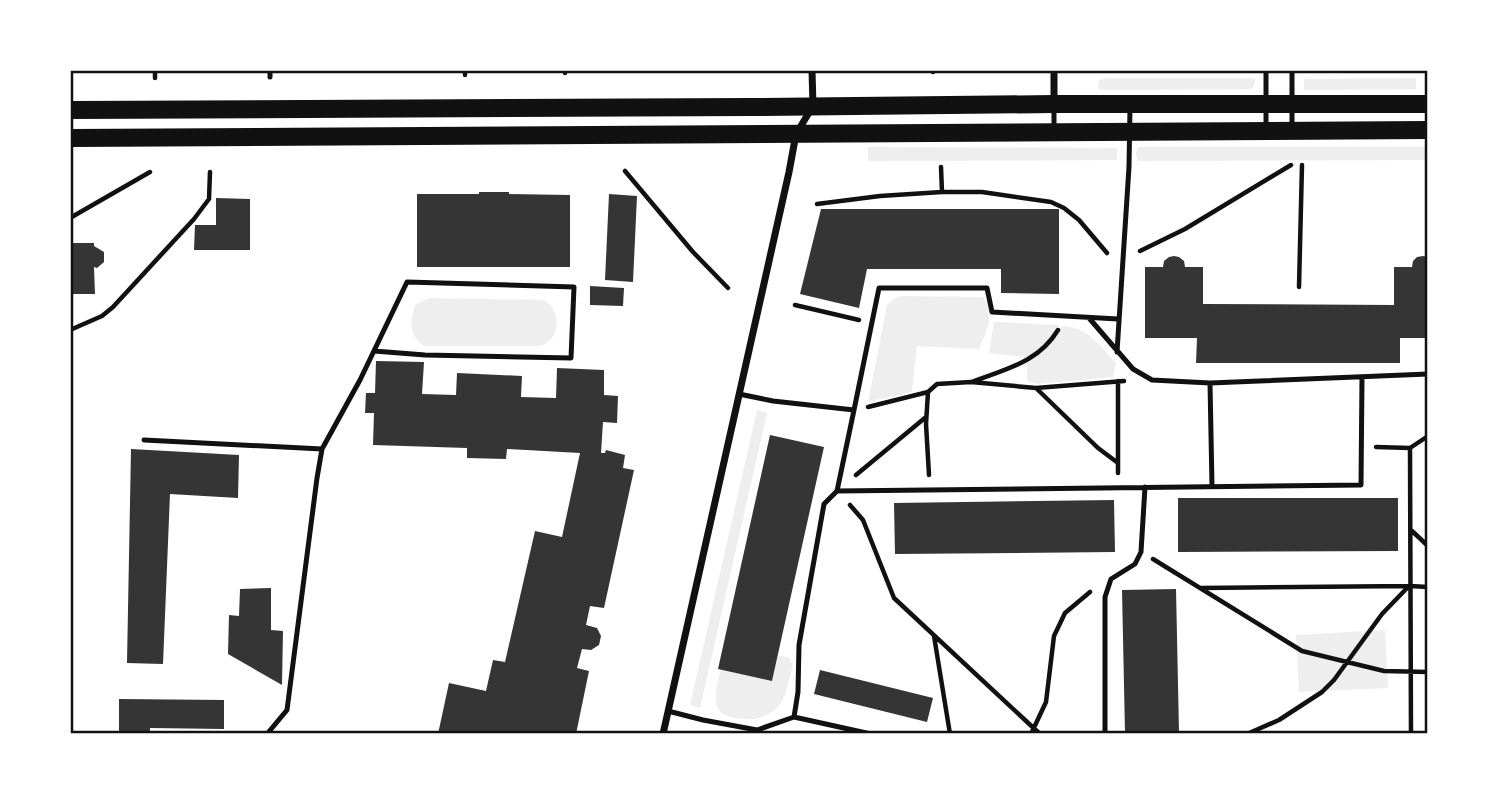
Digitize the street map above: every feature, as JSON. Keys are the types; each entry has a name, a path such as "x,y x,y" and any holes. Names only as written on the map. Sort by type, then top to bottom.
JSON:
{"main road":[{"path":"70,110 1428,104"},
{"path":"70,138 1428,130"}],"street":[{"path":"663,734 796,134 813,106 812,70"},
{"path":"1054,70 1054,104"}],"lane":[{"path":"1265,70 1266,131"},
{"path":"1292,70 1292,131"},
{"path":"1054,104 1054,133"},
{"path":"1117,352 1130,104"},
{"path":"267,734 287,710 323,449 407,282 574,287 571,358 425,355 374,351"},
{"path":"794,717 798,692 799,645 824,504 837,491 879,288 987,288 992,312 1118,319"},
{"path":"1089,318 1133,369 1152,380 1210,383 1428,374"},
{"path":"837,491 1361,485 1362,378"},
{"path":"1210,383 1212,486"},
{"path":"739,394 774,401 854,410"},
{"path":"144,440 323,449"},
{"path":"1105,734 1105,597 1111,579 1135,564 1141,552 1145,487"},
{"path":"668,711 757,730 794,717 871,734"}],"path":[{"path":"155,70 155,78"},
{"path":"1122,261 1185,229 1291,165"},
{"path":"1299,287 1302,165"},
{"path":"942,167 942,192"},
{"path":"625,171 693,252 728,288"},
{"path":"70,330 102,317 194,219 209,199 211,172"},
{"path":"70,218 150,173"},
{"path":"817,204 942,192 982,192 1051,202 1079,220 1122,270"},
{"path":"795,305 872,323"},
{"path":"971,382 1025,362 1037,354 1052,340 1066,317"},
{"path":"1117,352 1118,488"},
{"path":"854,410 928,392 937,384 971,382 1036,388 1152,380"},
{"path":"1036,388 1118,464"},
{"path":"928,392 926,424 930,489"},
{"path":"926,417 837,491 863,520 894,598 1032,731 1040,734"},
{"path":"1362,447 1410,448 1428,436"},
{"path":"1410,448 1411,734"},
{"path":"1411,531 1428,546"},
{"path":"1141,552 1301,650 1384,671 1428,672"},
{"path":"1032,731 1046,702 1054,636 1065,613 1087,594 1111,579"},
{"path":"1247,734 1279,720 1308,702 1334,680 1382,614 1410,586"},
{"path":"1200,588 1428,587"},
{"path":"934,635 950,734"}],"shaded area":[{"path":"1255,78 1255,84 1251,89 1098,89 1099,80"},
{"path":"1416,78 1416,89 1304,90 1304,79"},
{"path":"868,147 1117,148 1117,160 868,161"},
{"path":"1139,147 1428,147 1428,160 1137,161 1136,152"},
{"path":"902,296 984,297 989,311 987,329 979,349 917,346 912,392 868,402 887,305"},
{"path":"430,298 544,300 554,311 555,332 552,338 539,346 424,346 413,333 412,316 416,304"},
{"path":"994,322 1059,325 1050,340 1026,360 1026,357 989,353"},
{"path":"1062,326 1079,329 1098,344 1116,363 1113,377 1037,384 1027,381 1027,363 1053,340"},
{"path":"757,410 767,413 700,708 690,705"},
{"path":"1385,630 1388,688 1299,692 1296,635"},
{"path":"778,655 789,658 793,666 786,693 778,707 767,715 753,719 733,718 720,711 716,694 721,670 772,681"}],"building":[{"path":"479,192 570,195 570,267 417,267 417,194"},
{"path":"609,194 637,196 633,282 605,280"},
{"path":"216,198 250,199 250,250 194,250 195,225 216,225"},
{"path":"821,209 1059,209 1059,294 1001,293 1001,269 867,269 859,308 800,294"},
{"path":"70,243 94,243 94,246 104,252 104,262 97,268 94,267 95,294 70,294"},
{"path":"1174,256 1184,261 1185,267 1203,267 1203,304 1394,305 1394,267 1412,267 1417,257 1428,257 1428,338 1400,338 1400,363 1196,363 1197,338 1145,338 1145,267 1163,267 1164,261"},
{"path":"590,286 624,288 623,306 590,305"},
{"path":"376,361 424,362 422,394 456,395 457,373 522,376 521,397 556,398 557,368 604,370 604,395 618,396 617,423 603,422 601,453 606,450 625,455 623,468 634,470 604,608 590,606 586,625 597,628 601,636 599,645 591,650 582,649 577,668 589,671 576,734 438,734 449,683 486,691 493,660 505,662 535,531 562,537 580,453 507,449 506,459 467,458 467,448 373,445 374,413 365,413 366,393 375,393"},
{"path":"770,435 824,447 772,681 718,669"},
{"path":"131,449 239,455 238,498 170,494 163,664 127,663"},
{"path":"1178,498 1398,498 1398,551 1178,552"},
{"path":"1114,500 1115,552 895,554 894,503"},
{"path":"271,588 271,630 283,631 282,685 228,654 229,615 239,616 240,589"},
{"path":"1176,589 1179,732 1125,733 1122,590"},
{"path":"820,670 933,698 927,722 814,694"},
{"path":"119,699 224,700 224,729 150,728 150,734 119,734"}]}
